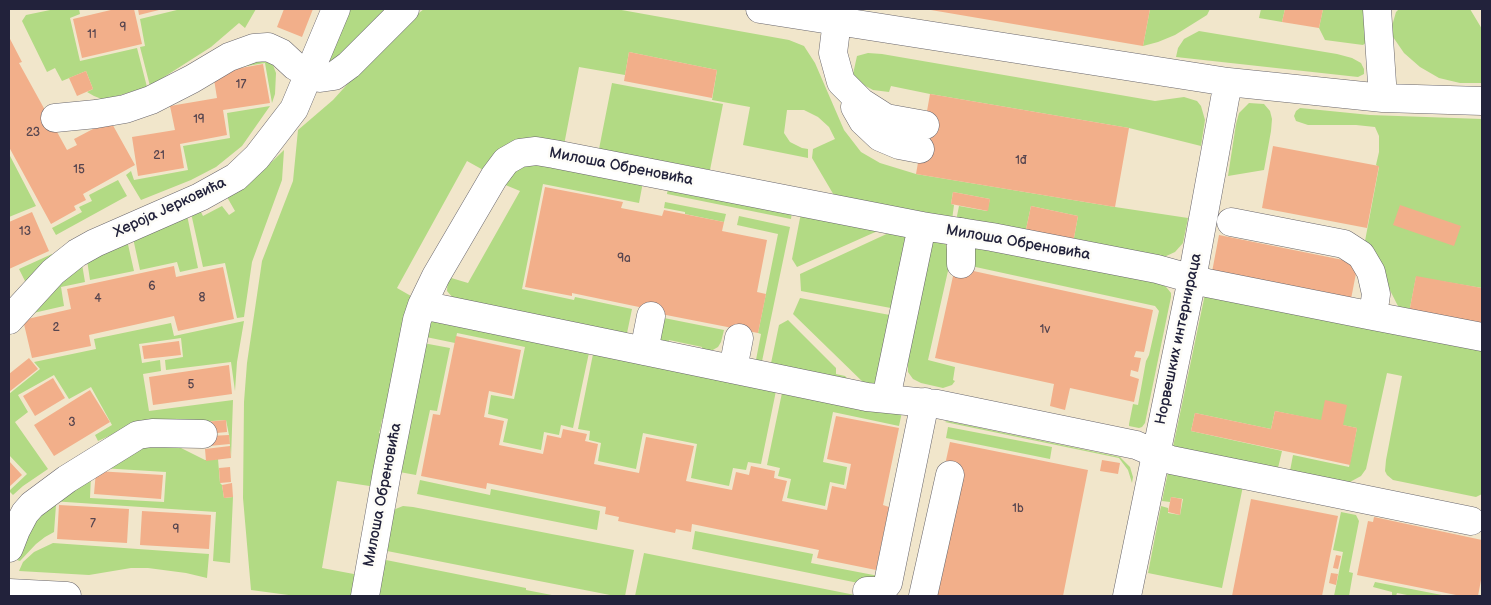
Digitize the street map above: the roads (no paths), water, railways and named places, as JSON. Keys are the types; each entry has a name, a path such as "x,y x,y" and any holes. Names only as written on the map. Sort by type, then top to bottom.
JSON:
{"street":[{"name":"Хероја Јерковића","path":"9,320 53,272 77,253 94,243 200,197 236,177 257,157 294,109 336,9"},
{"path":"55,118 125,109 151,100 229,57 254,48 268,47 281,53 308,74 320,78 334,76 349,65 405,9"},
{"path":"760,9 1228,82 1383,98 1482,101"},
{"path":"1377,9 1383,98"},
{"path":"837,21 833,53 841,82 860,102 922,137"},
{"name":"Норвешких интернираца","path":"1127,596 1192,279 1228,82"},
{"name":"Милоша Обреновића","path":"365,596 389,463 422,305 436,276 499,168 513,156 528,151 554,154 922,226 1157,269 1192,279 1482,337"},
{"path":"1231,222 1344,244 1361,255 1371,272 1376,294 1373,316"},
{"path":"888,398 889,384 922,226"},
{"path":"960,264 961,232"},
{"path":"422,305 867,397 926,402 1136,445 1171,460 1471,521"},
{"path":"644,351 651,316"},
{"path":"733,369 739,338"},
{"path":"867,591 877,592 884,588 890,574 926,402"},
{"path":"9,548 25,513 32,505 67,479 138,435 152,433 203,434"},
{"path":"923,596 950,476"},
{"path":"9,593 67,596"}]}
